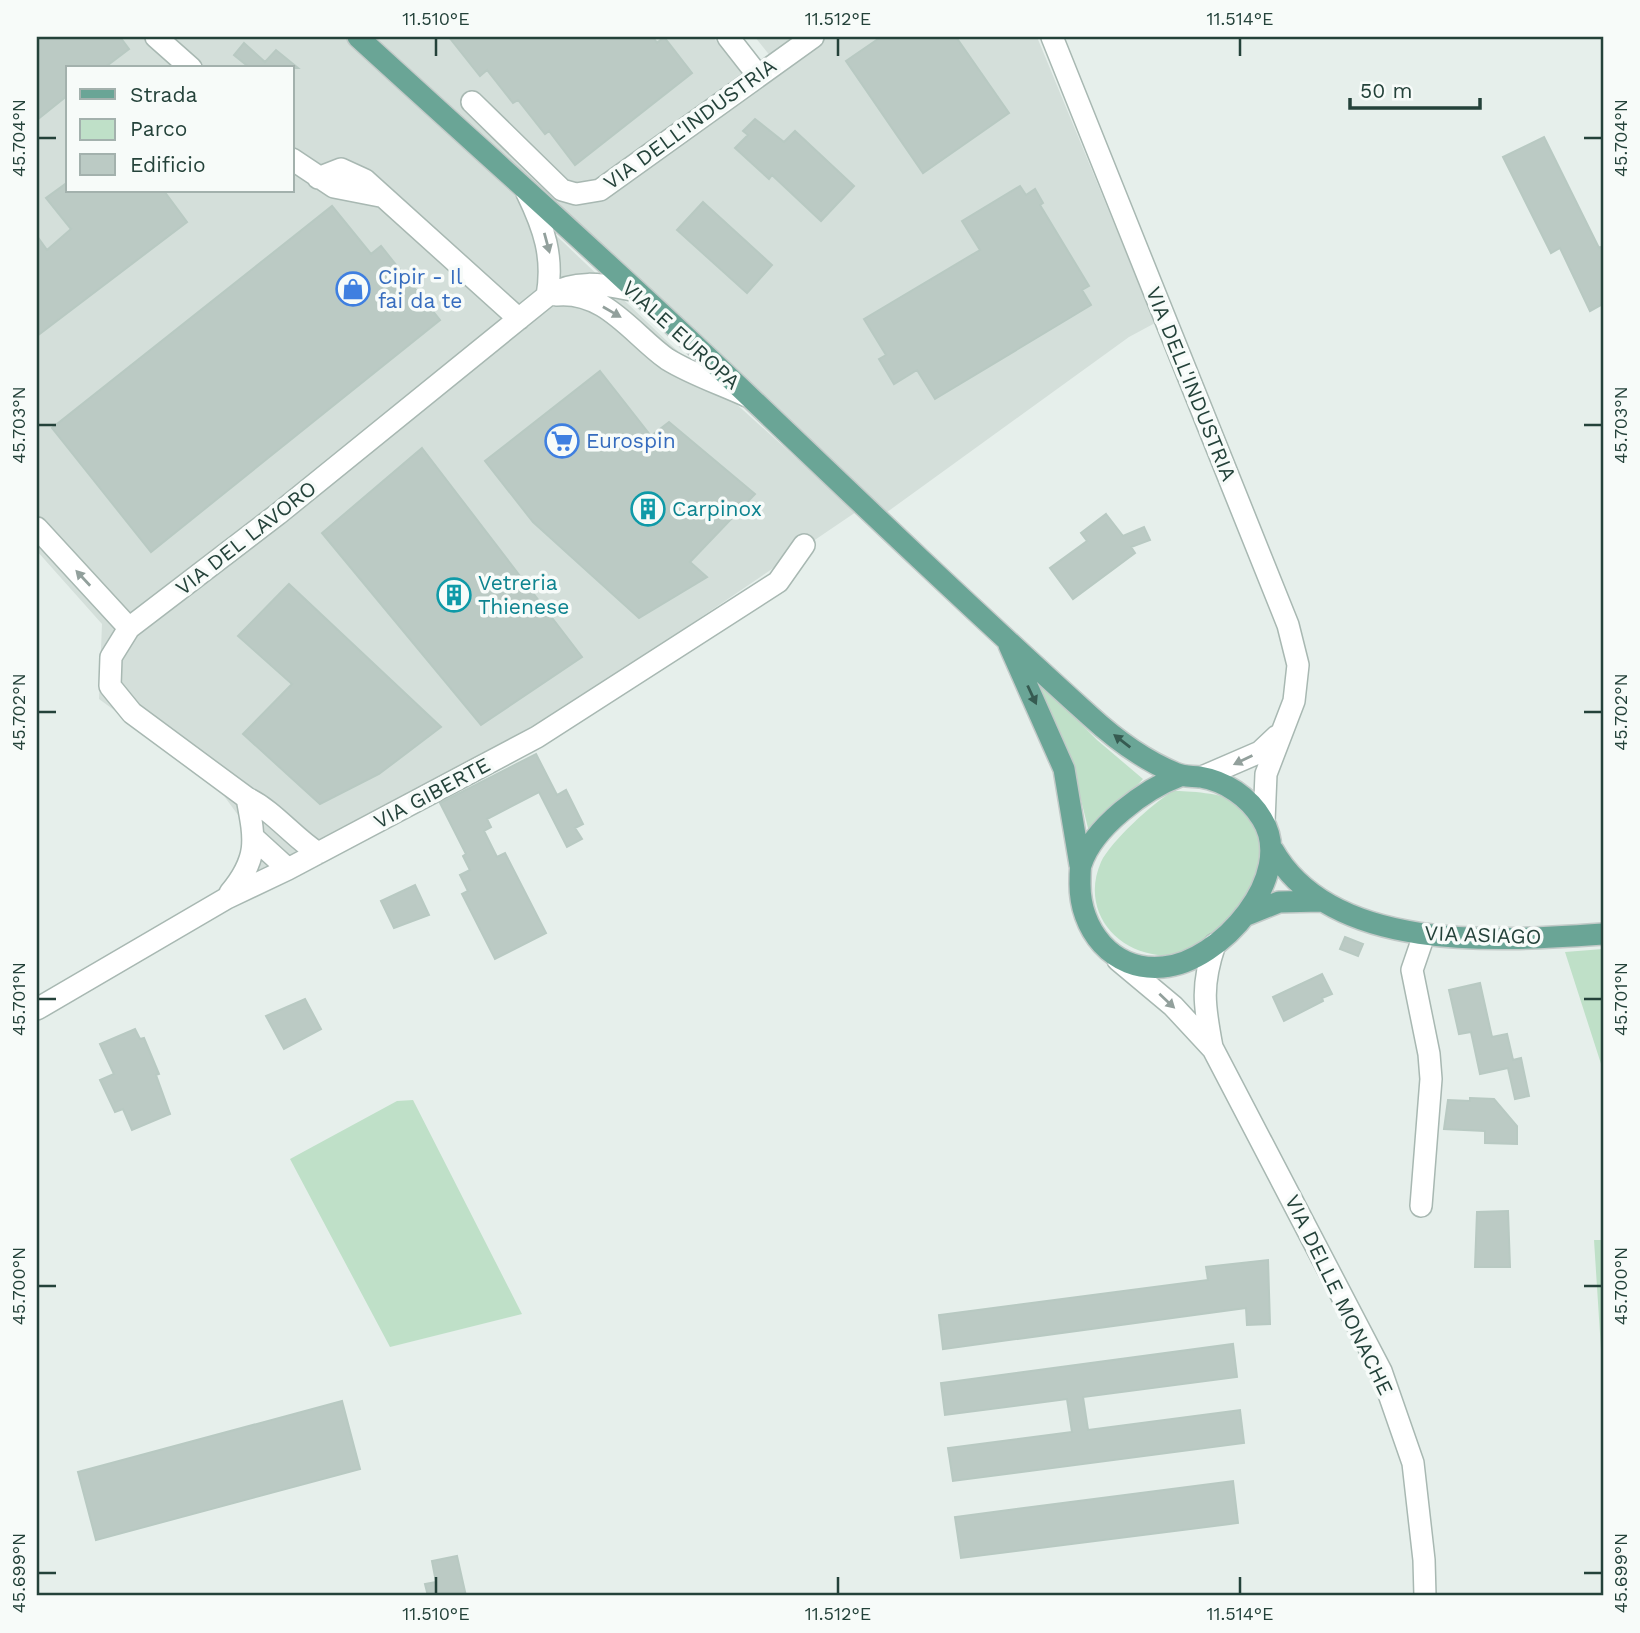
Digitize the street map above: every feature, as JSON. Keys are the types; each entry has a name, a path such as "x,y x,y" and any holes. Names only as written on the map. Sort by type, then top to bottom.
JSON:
{"main road":[{"name":"VIALE EUROPA","path":"358,37 752,399 878,522 1094,719 1144,758 1191,777"},
{"path":"1003,634 1064,769 1080,866 1080,896 1089,929 1116,959 1161,968 1191,960 1215,944 1261,891 1273,850"},
{"path":"1080,866 1116,818 1144,793 1191,777 1232,789 1264,821 1273,850 1283,868 1304,890 1326,902"},
{"path":"1238,920 1279,902 1326,902"},
{"name":"VIA ASIAGO","path":"1326,902 1373,923 1424,935 1520,940 1603,934"}],"street":[{"path":"156,37 189,66"},
{"path":"728,37 757,74"},
{"name":"VIA DELL'INDUSTRIA","path":"472,103 562,190 576,194 600,190 757,74 813,37"},
{"name":"VIA DELL'INDUSTRIA","path":"1052,37 1288,625 1298,666 1294,701 1278,735 1266,774 1264,821"},
{"path":"294,160 334,187 380,196 519,318"},
{"path":"527,193 542,225 551,258 547,296 563,294 593,301 623,318 668,359 752,399"},
{"name":"VIA DEL LAVORO","path":"318,853 296,839 262,805 247,798 132,713 110,686 111,657 129,628 278,514 547,296 562,287 592,282 632,290"},
{"path":"37,528 129,628"},
{"name":"VIA GIBERTE","path":"37,1009 227,898 288,869 537,737 778,582 804,545"},
{"name":"VIA DELL'INDUSTRIA","path":"1191,777 1260,752 1278,735"},
{"path":"227,898 247,873 254,838 247,798"},
{"path":"285,827 291,844 288,869"},
{"path":"254,838 288,869"},
{"path":"1421,1206 1431,1079 1429,1054 1412,970 1424,935"},
{"path":"1213,1049 1205,1010 1205,975 1215,944"},
{"path":"1116,959 1173,1006 1213,1049"},
{"name":"VIA DELLE MONACHE","path":"1213,1049 1381,1371 1413,1463 1424,1560 1425,1596"}],"shaded area":[{"path":"37,37 348,37 670,344 856,512 569,707 491,753 223,893 249,830 216,785 99,699 102,624 37,551"},
{"path":"372,37 713,37 747,80 775,62 755,37 1037,37 1155,323 1129,337 883,515"}],"green space":[{"path":"1015,657 1097,740 1143,779 1090,836 1072,764"},
{"path":"1173,791 1215,795 1235,802 1247,813 1254,826 1260,855 1254,885 1236,915 1186,952 1162,956 1137,950 1112,933 1097,908 1096,878 1106,853 1133,823"},
{"path":"1603,949 1603,1070 1565,952"},
{"path":"413,1100 522,1314 390,1347 290,1159 397,1101"},
{"path":"1594,1240 1603,1240 1603,1365 1602,1365"}],"building":[{"path":"37,37 120,37 129,49 107,66 66,66 66,97 37,120"},
{"path":"449,37 653,37 657,43 664,37 692,73 575,165 549,131 545,134 518,100 513,103 487,70 480,76"},
{"path":"881,37 956,37 1009,113 923,173 846,61"},
{"path":"244,43 265,62 276,50 298,68 248,66 234,55"},
{"path":"755,119 784,142 795,131 854,186 821,221 772,175 769,179 735,148 748,135 743,131"},
{"path":"1544,137 1599,248 1603,246 1603,304 1590,311 1560,248 1551,253 1503,157"},
{"path":"66,183 66,192 165,192 187,222 37,336 37,236 47,250 71,229 46,198"},
{"path":"1020,186 1026,195 1035,189 1043,203 1040,205 1089,286 1082,290 1091,305 935,399 917,370 894,384 879,359 886,355 864,319 980,250 962,221"},
{"path":"703,202 772,265 747,293 677,230"},
{"path":"332,206 371,254 381,246 440,320 151,552 52,428"},
{"name":"Carpinox","path":"600,371 651,436 669,422 755,494 690,562 707,577 639,618 533,522 485,461"},
{"name":"Vetreria Thienese","path":"422,448 582,657 481,725 322,533"},
{"path":"1106,514 1123,536 1144,527 1150,540 1131,547 1135,553 1073,599 1050,568 1087,541 1081,533"},
{"path":"289,584 441,727 379,774 320,804 243,734 292,684 238,636"},
{"path":"536,754 557,795 566,790 583,824 575,828 582,839 567,847 539,792 487,819 491,827 484,831 497,857 505,853 546,933 495,959 462,894 468,891 460,875 470,870 463,856 466,854 440,803"},
{"path":"415,885 429,915 394,928 381,901"},
{"path":"1345,937 1363,944 1358,956 1340,949"},
{"path":"1322,974 1332,994 1284,1021 1273,997"},
{"path":"1480,983 1492,1037 1507,1034 1513,1060 1521,1058 1529,1096 1515,1099 1508,1068 1480,1074 1471,1032 1459,1034 1449,990"},
{"path":"305,999 321,1029 284,1049 266,1016"},
{"path":"135,1029 140,1039 144,1038 159,1074 156,1075 170,1114 132,1130 123,1109 115,1112 100,1080 114,1074 100,1044"},
{"path":"1470,1098 1494,1099 1517,1126 1517,1144 1485,1143 1485,1131 1444,1129 1448,1100 1470,1101"},
{"path":"1508,1211 1510,1267 1475,1267 1477,1212"},
{"path":"1268,1260 1270,1324 1247,1325 1246,1308 943,1349 939,1315 1208,1280 1206,1267"},
{"path":"1233,1344 1237,1377 1083,1397 1088,1430 1240,1410 1244,1443 953,1481 948,1448 1072,1432 1067,1399 945,1415 941,1383"},
{"path":"342,1401 360,1469 96,1540 78,1472"},
{"path":"1233,1481 1238,1523 961,1558 955,1517"},
{"path":"457,1556 466,1596 428,1596 425,1584 436,1582 432,1561"}],"place":[{"name":"Cipir - Il fai da te","path":"353,289"},
{"name":"Eurospin","path":"562,441"},
{"name":"Carpinox","path":"648,509"},
{"name":"Vetreria Thienese","path":"454,595"}]}
